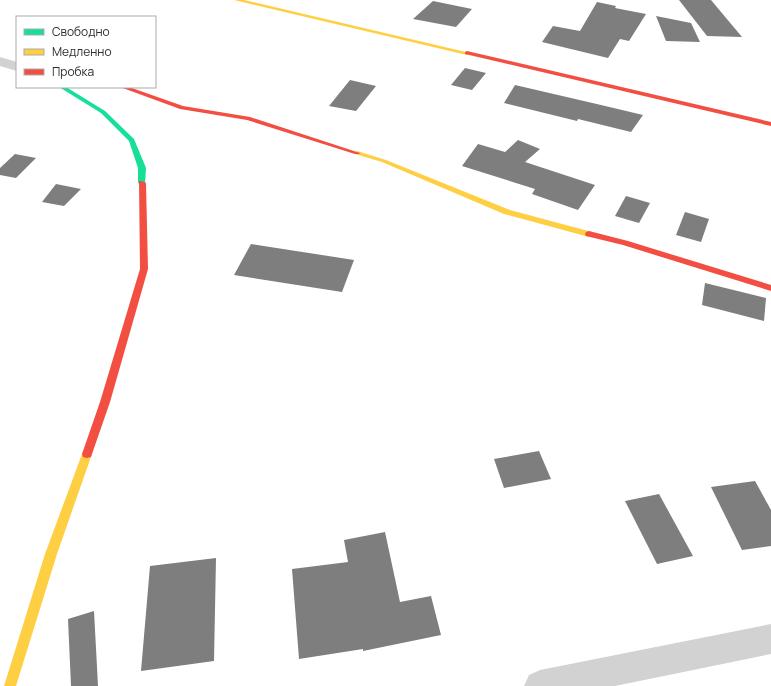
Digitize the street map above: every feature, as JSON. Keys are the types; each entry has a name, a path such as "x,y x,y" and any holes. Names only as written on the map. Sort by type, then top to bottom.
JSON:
{"street":[{"path":"237,0 771,124"},
{"path":"0,52 16,56"},
{"path":"0,60 16,67"},
{"path":"10,686 51,554 105,402 144,269 142,168 132,140 103,112 64,88"},
{"path":"126,88 182,108 248,118 384,161 507,212 625,242 771,288"},
{"path":"540,686 771,639"}],"building":[{"path":"679,0 711,0 742,37 707,36"},
{"path":"433,1 472,9 456,27 413,19"},
{"path":"597,2 616,6 615,8 646,14 629,41 620,39 608,58 542,42 553,26 580,31"},
{"path":"656,16 691,23 700,42 666,41"},
{"path":"465,68 486,73 472,90 451,85"},
{"path":"350,80 376,86 356,111 329,106"},
{"path":"515,85 643,115 631,132 578,119 577,121 504,103"},
{"path":"518,140 540,149 525,162 595,185 578,210 532,194 535,189 462,166 478,144 505,152"},
{"path":"15,154 36,158 16,178 0,175 0,168"},
{"path":"56,184 81,189 64,206 42,202"},
{"path":"626,196 650,203 639,223 615,216"},
{"path":"685,212 709,219 701,242 676,235"},
{"path":"251,244 354,260 342,292 234,275"},
{"path":"705,283 766,298 764,321 702,305"},
{"path":"539,451 551,479 504,488 494,459"},
{"path":"755,481 771,510 771,546 742,550 711,487"},
{"path":"659,494 693,556 657,564 625,501"},
{"path":"385,532 400,602 431,596 441,635 363,651 363,649 299,659 292,569 348,562 344,540"},
{"path":"216,558 214,661 141,671 150,566"},
{"path":"94,611 98,686 71,686 68,619"}],"traffic: fast":[{"path":"64,88 103,112 132,140 142,168 142,183"}],"traffic: slow":[{"path":"237,0 467,53"},
{"path":"357,153 384,161 507,212 589,234"},
{"path":"10,686 51,554 87,454"}],"traffic: jam":[{"path":"467,53 771,124"},
{"path":"126,88 182,108 248,118 357,153"},
{"path":"87,454 105,402 144,269 142,183"},
{"path":"589,234 625,243 771,288"}]}
